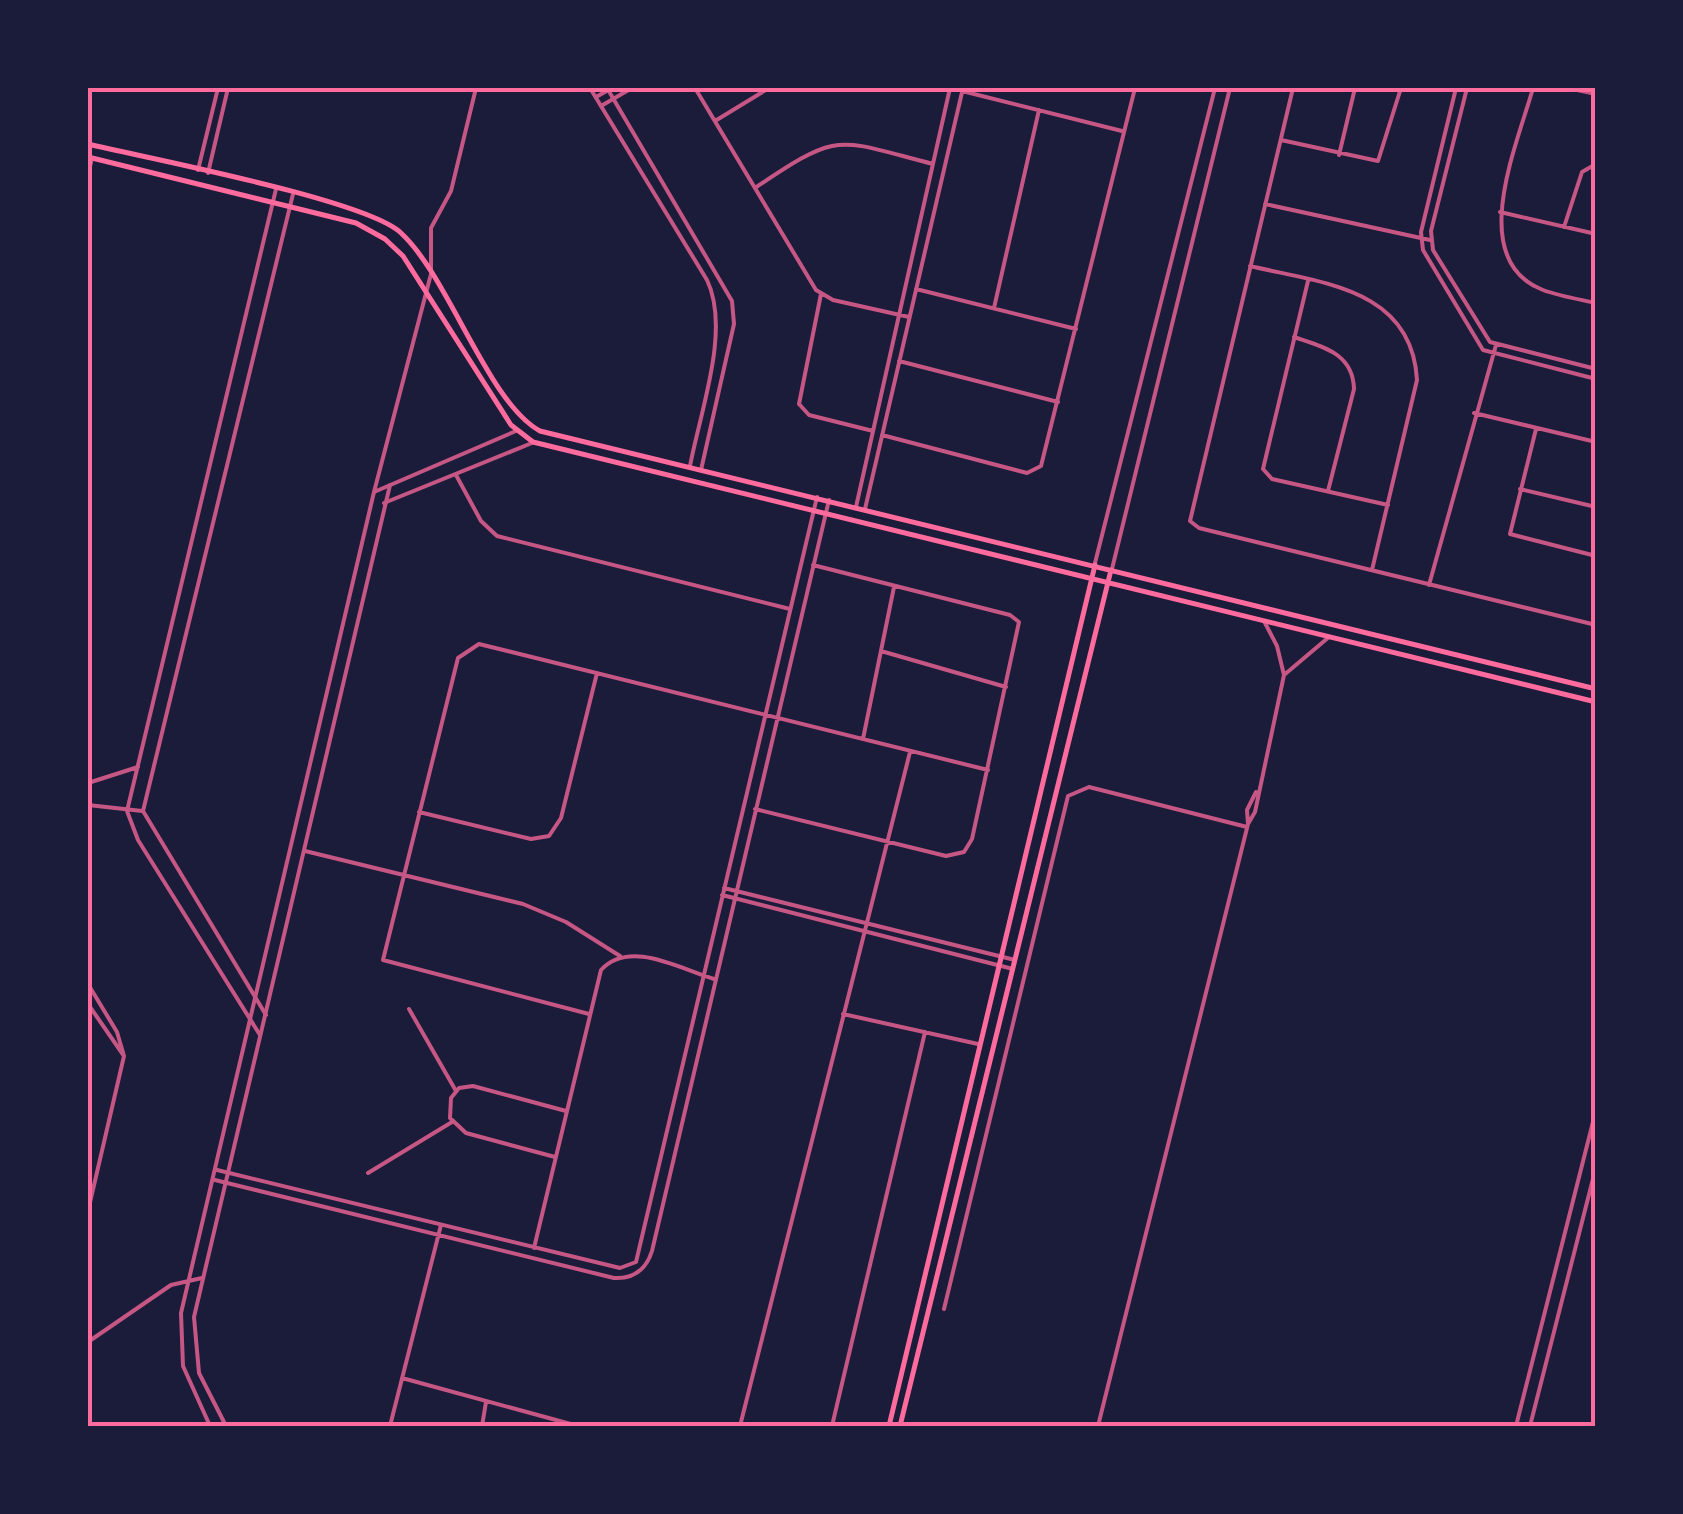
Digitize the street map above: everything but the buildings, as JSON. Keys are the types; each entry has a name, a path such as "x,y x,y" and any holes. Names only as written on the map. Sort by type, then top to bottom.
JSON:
{"main road":[{"path":"88,144 276,189 391,224 431,274 525,422 540,431 1596,688"},
{"path":"90,158 369,229 404,256 516,431 533,442 1596,702"},
{"path":"889,1426 1095,565"},
{"path":"900,1426 1112,570"},
{"path":"1540,688 1543,675"}],"street":[{"path":"198,170 218,88"},
{"path":"208,173 228,88"},
{"path":"210,1426 188,1383 180,1349 189,1279 374,492 431,274 431,228 450,191 476,88"},
{"path":"590,88 707,280 716,305 717,330 689,467"},
{"path":"596,98 609,88 732,301 734,324 701,470"},
{"path":"601,106 632,88"},
{"path":"696,88 821,294 910,317"},
{"path":"715,121 769,88"},
{"path":"856,507 949,88"},
{"path":"882,435 1030,473 1043,463 1135,88"},
{"path":"1095,565 1215,88"},
{"path":"1112,570 1230,88"},
{"path":"1294,88 1190,521 1199,528 1596,625"},
{"path":"1339,155 1356,88"},
{"path":"1281,140 1373,163 1383,157 1401,88"},
{"path":"1456,88 1420,238 1425,254 1475,339 1491,354 1596,379"},
{"path":"1467,88 1430,240 1483,334 1496,345 1596,369"},
{"path":"1533,88 1500,212 1504,248 1522,275 1542,290 1596,303"},
{"path":"1568,88 1596,94"},
{"path":"865,509 962,89 1124,132"},
{"path":"994,308 1038,110"},
{"path":"755,188 810,151 832,143 852,144 933,164"},
{"path":"88,175 90,158"},
{"path":"1564,227 1582,172 1596,164"},
{"path":"261,1036 138,840 127,810 276,189"},
{"path":"266,1015 143,811 293,194"},
{"path":"1265,204 1430,240"},
{"path":"1500,212 1596,234"},
{"path":"1250,266 1362,293 1398,322 1412,350 1418,380 1372,570"},
{"path":"1308,280 1263,469 1272,479 1388,505"},
{"path":"916,289 1076,328"},
{"path":"821,294 799,404 809,414 873,431"},
{"path":"1294,337 1331,350 1352,372 1354,389 1328,492"},
{"path":"1429,584 1496,345"},
{"path":"899,361 1058,402"},
{"path":"1474,414 1596,442"},
{"path":"1536,429 1508,528 1512,536 1596,556"},
{"path":"374,492 516,431"},
{"path":"370,509 533,442"},
{"path":"456,475 481,521 497,536 790,610"},
{"path":"226,1426 206,1390 195,1355 194,1318 390,485"},
{"path":"1520,489 1596,507"},
{"path":"217,1170 620,1268 638,1258 817,497"},
{"path":"215,1180 614,1278 640,1272 652,1252 829,500"},
{"path":"755,808 946,856 964,852 972,838 1020,631 1016,619 814,565"},
{"path":"863,739 894,586"},
{"path":"1098,1426 1248,825 1255,812 1256,792 1284,675 1277,646 1264,621"},
{"path":"1284,675 1329,637"},
{"path":"589,1014 382,960 462,651 479,644 988,770"},
{"path":"881,651 1008,687"},
{"path":"419,812 531,840 549,836 562,818 597,673"},
{"path":"740,1426 911,751"},
{"path":"88,783 138,767"},
{"path":"944,1309 1068,796 1089,787 1248,825"},
{"path":"88,805 143,811"},
{"path":"304,850 540,910 620,956 638,956 714,979"},
{"path":"724,888 1015,960"},
{"path":"722,896 1013,969"},
{"path":"534,1248 598,975 620,956"},
{"path":"88,984 117,1032 124,1056 88,1211"},
{"path":"88,1004 124,1056"},
{"path":"409,1009 456,1091"},
{"path":"843,1014 978,1044"},
{"path":"832,1426 925,1032"},
{"path":"456,1091 473,1086 566,1111"},
{"path":"456,1091 449,1109 452,1122 466,1134 555,1157"},
{"path":"1516,1426 1596,1110"},
{"path":"368,1172 452,1122"},
{"path":"1530,1426 1596,1166"},
{"path":"246,1188 249,1178"},
{"path":"322,1206 324,1196"},
{"path":"390,1426 441,1225"},
{"path":"88,1342 172,1285 202,1278"},
{"path":"402,1378 578,1426"},
{"path":"482,1426 486,1401"}]}
